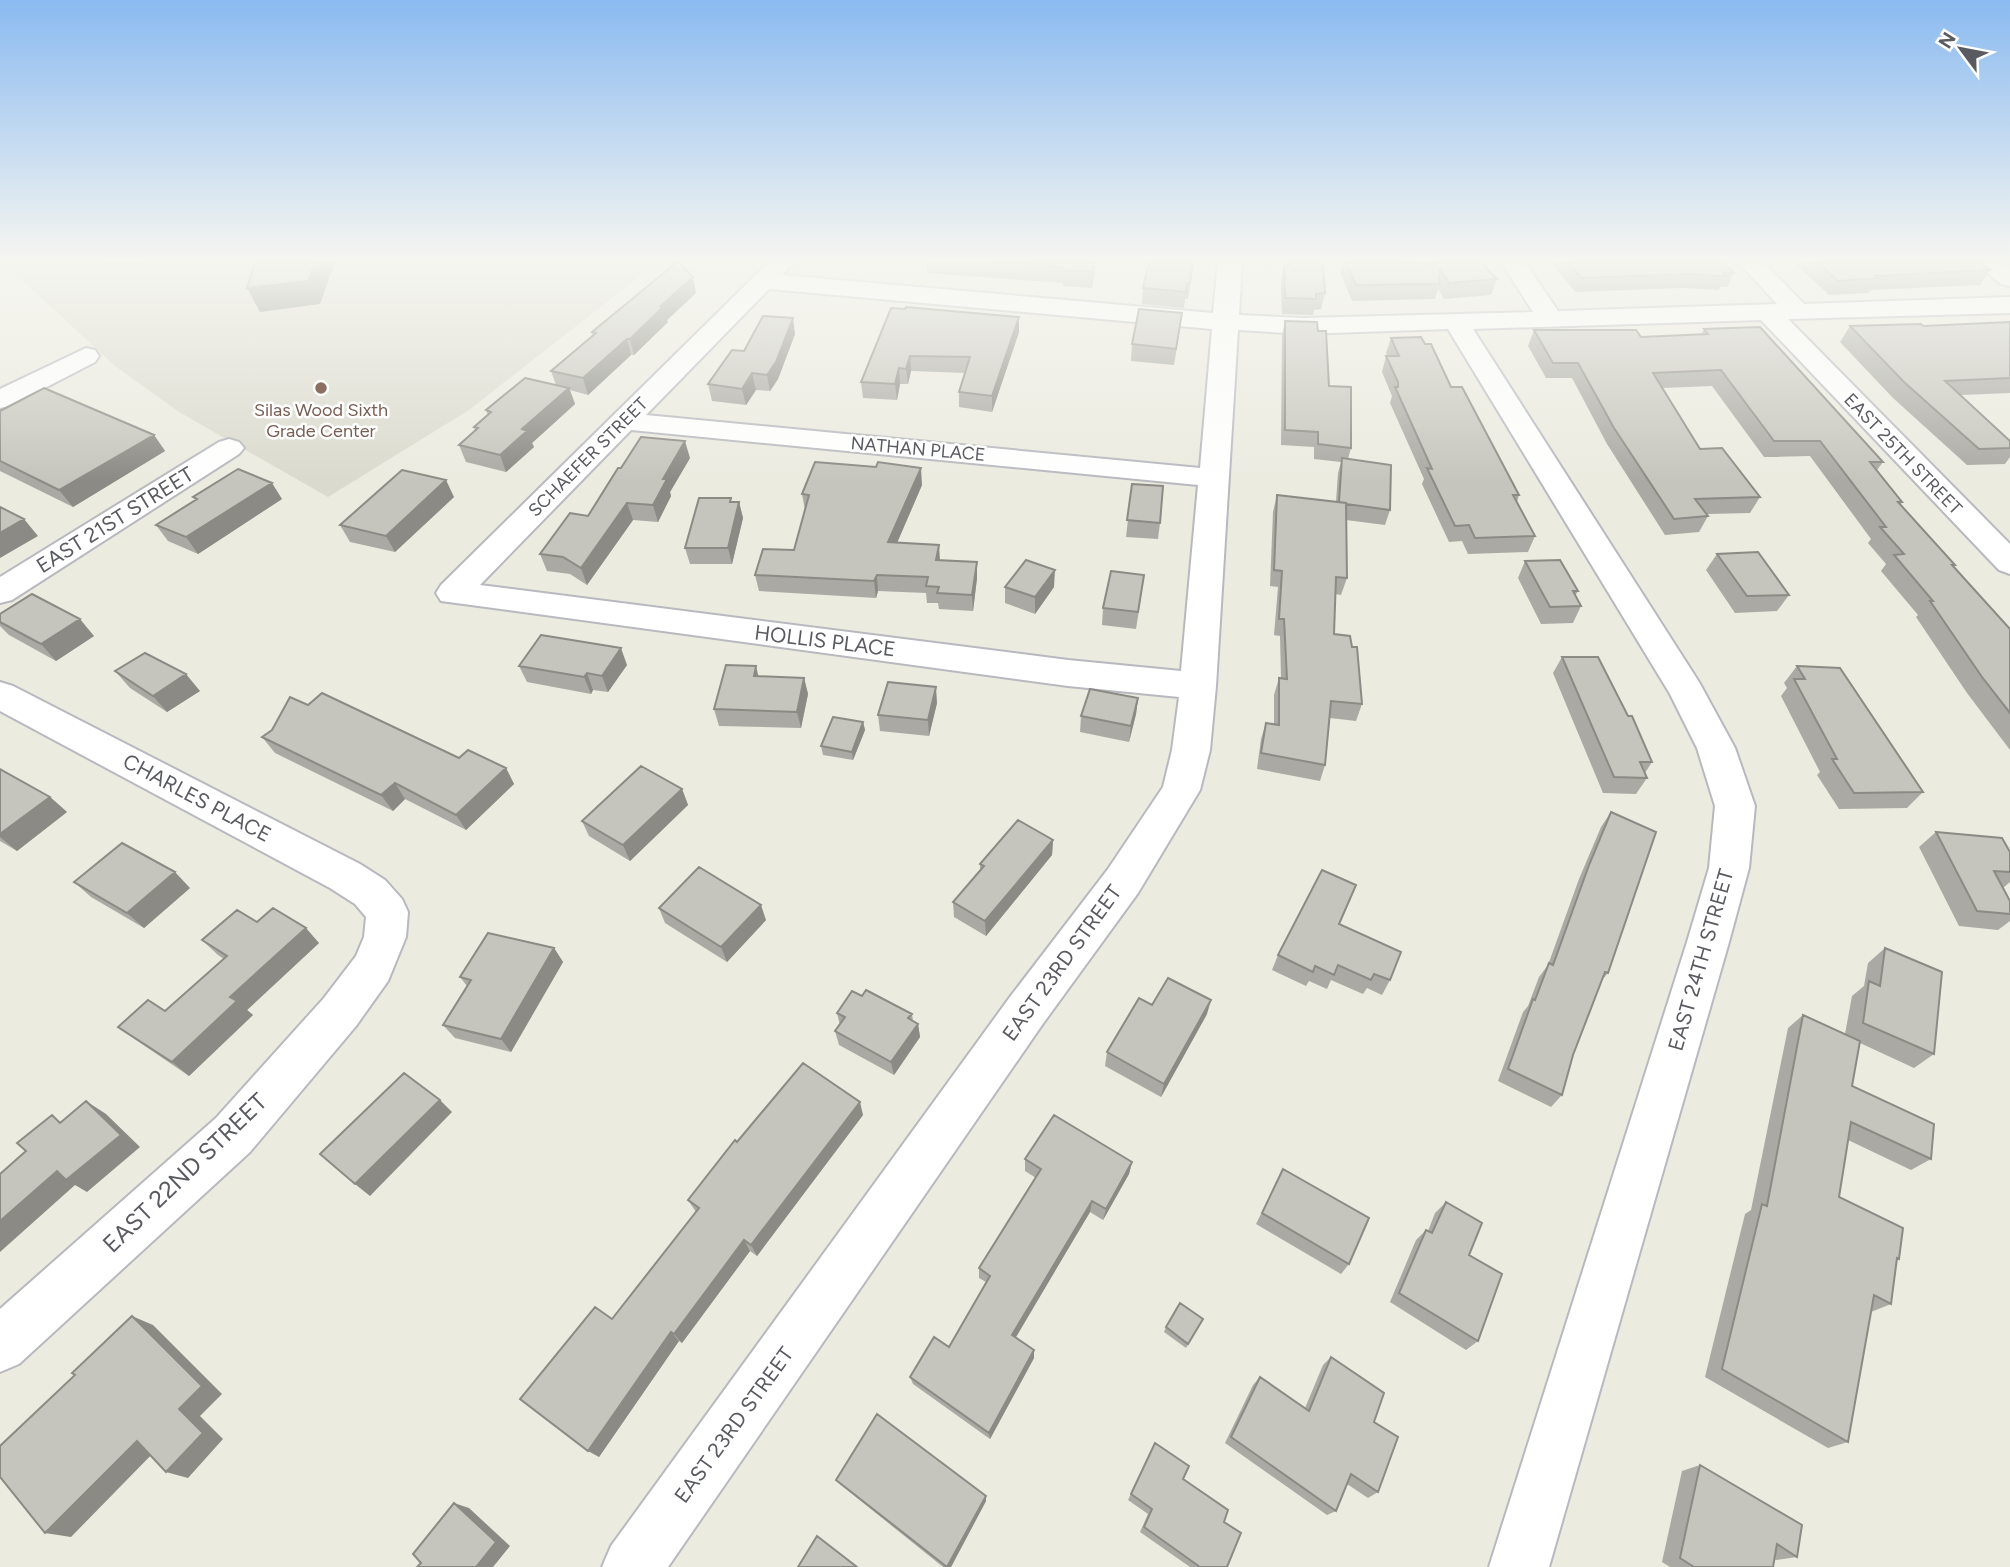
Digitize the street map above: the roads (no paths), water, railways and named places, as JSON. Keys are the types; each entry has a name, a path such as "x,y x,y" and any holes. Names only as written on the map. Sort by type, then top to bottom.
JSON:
{"street":[{"name":"SCHAEFER STREET","path":"453,593 709,335"},
{"name":"EAST 23RD STREET","path":"632,1567 1144,847 1181,790 1191,750 1198,686 1224,335"},
{"name":"EAST 24TH STREET","path":"1465,335 1686,691 1716,748 1735,806 1729,868 1708,942 1518,1567"},
{"name":"EAST 25TH STREET","path":"1789,335 2010,563"},
{"path":"0,400 86,356"},
{"name":"NATHAN PLACE","path":"622,421 1214,478"},
{"name":"EAST 21ST STREET","path":"0,592 229,448"},
{"name":"HOLLIS PLACE","path":"453,593 1068,673 1198,686"},
{"name":"CHARLES PLACE","path":"0,695 345,876 370,892 387,912"},
{"name":"EAST 22ND STREET","path":"0,1345 233,1135 341,1012 373,967 385,937 387,912"}],"place":[{"name":"Silas Wood Sixth Grade Center","path":"321,388"}]}
